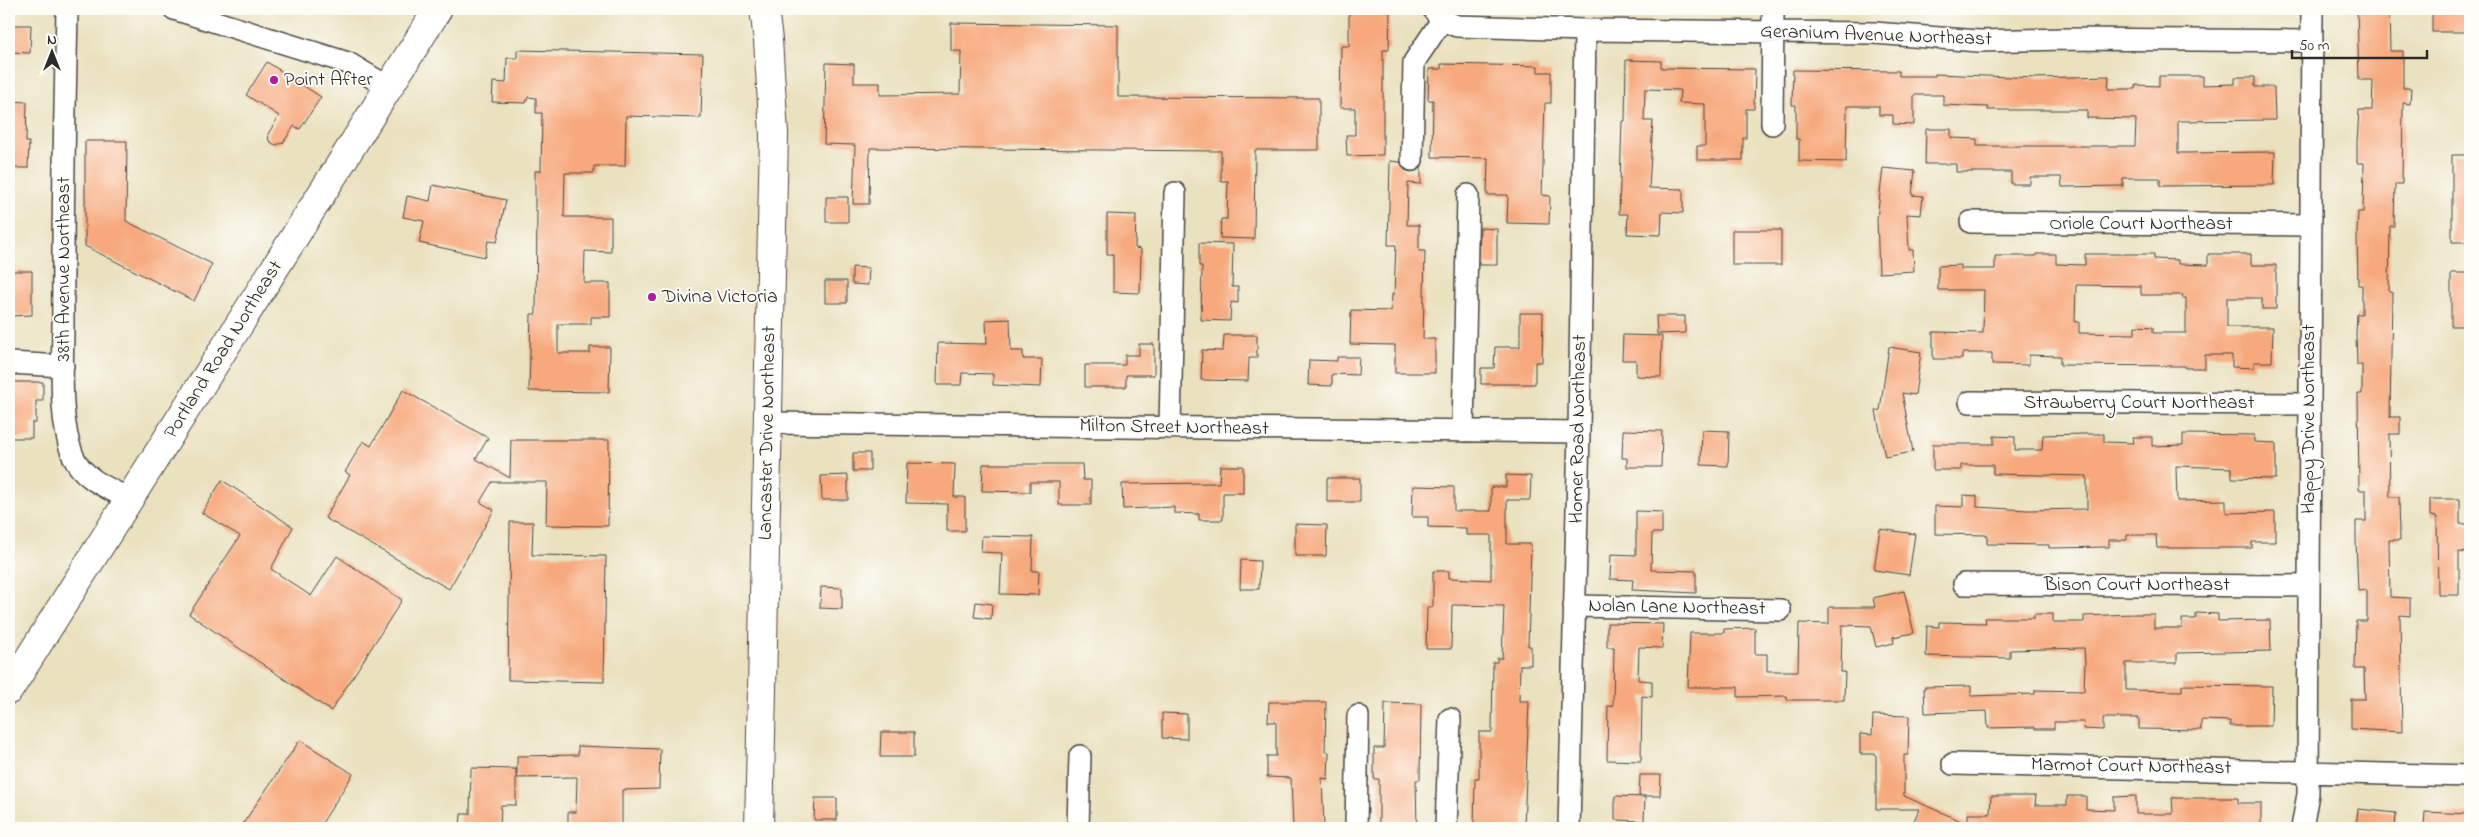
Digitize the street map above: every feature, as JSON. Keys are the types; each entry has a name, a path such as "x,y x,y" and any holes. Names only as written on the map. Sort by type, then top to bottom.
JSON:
{"main road":[{"name":"Portland Road Northeast","path":"9,690 438,9"},
{"name":"Lancaster Drive Northeast","path":"759,828 774,134 768,40 764,9"}],"street":[{"name":"38th Avenue Northeast","path":"67,9 63,366 66,432 74,457 83,471 95,482 128,499"},
{"path":"174,9 198,12 348,63 388,87"},
{"path":"1772,9 1772,124"},
{"name":"Happy Drive Northeast","path":"2302,828 2308,794 2312,9"},
{"path":"1412,160 1414,62 1437,15"},
{"name":"Geranium Avenue Northeast","path":"1437,15 1457,26 1585,30 1874,33 1979,40 2312,41"},
{"name":"Homer Road Northeast","path":"1569,828 1579,432 1585,30"},
{"path":"1170,428 1176,193"},
{"path":"1463,431 1468,196"},
{"name":"Oriole Court Northeast","path":"1972,222 2310,225"},
{"path":"9,363 63,366"},
{"name":"Strawberry Court Northeast","path":"1970,402 2309,404"},
{"name":"Milton Street Northeast","path":"769,423 1579,432"},
{"name":"Bison Court Northeast","path":"1964,584 2309,586"},
{"name":"Nolan Lane Northeast","path":"1574,606 1780,610"},
{"path":"1356,828 1358,716"},
{"path":"1446,828 1450,719"},
{"path":"1078,828 1080,756"},
{"name":"Marmot Court Northeast","path":"1953,764 2470,776"}],"building":[{"path":"1349,9 1390,9 1389,50 1383,50 1383,155 1347,156 1346,135 1355,135 1355,108 1340,108 1341,46 1349,46"},
{"path":"2357,9 2389,9 2390,51 2403,51 2403,88 2411,88 2410,104 2403,103 2402,184 2395,184 2394,226 2390,226 2389,292 2392,292 2390,417 2400,417 2400,434 2389,434 2390,497 2399,497 2400,540 2389,540 2390,597 2410,598 2410,616 2400,615 2402,732 2351,729 2351,699 2365,699 2364,669 2355,669 2356,621 2367,621 2367,590 2358,591 2356,540 2356,521 2366,521 2366,490 2359,490 2358,394 2362,394 2362,365 2357,365 2356,334 2357,314 2362,314 2362,285 2358,285 2357,233 2358,212 2363,212 2364,163 2357,163 2357,142 2359,110 2372,110 2373,80 2359,80"},
{"path":"2432,9 2466,9 2465,32 2432,32"},
{"path":"951,23 1118,25 1118,97 1319,98 1319,150 1255,150 1254,239 1220,238 1221,219 1227,219 1228,181 1221,181 1221,151 870,148 869,204 853,204 855,145 824,144 826,63 854,64 854,83 880,83 880,95 960,94 961,51 951,51"},
{"path":"9,25 31,25 30,53 9,52"},
{"path":"517,50 703,54 701,118 626,116 625,166 594,166 594,173 565,173 564,217 611,217 611,252 585,251 584,283 610,283 610,317 591,317 591,324 558,324 558,353 590,353 590,347 610,347 609,392 529,391 531,314 536,314 537,210 535,210 535,171 541,171 542,113 536,113 536,98 528,97 526,103 492,102 493,82 506,83 507,58 517,58"},
{"path":"1626,60 1661,61 1661,68 1755,69 1754,109 1746,109 1746,138 1743,138 1743,160 1697,160 1697,146 1705,146 1705,104 1679,103 1680,90 1645,89 1644,121 1653,121 1649,188 1683,189 1683,213 1662,212 1661,235 1627,234 1628,214 1619,214 1622,121 1625,121"},
{"name":"Point After","path":"267,62 321,97 300,129 294,126 283,143 275,145 269,141 268,134 279,116 246,95"},
{"path":"1441,64 1538,66 1538,72 1551,72 1551,103 1545,103 1542,195 1550,196 1549,224 1507,223 1508,195 1487,195 1488,158 1432,157 1433,100 1428,100 1429,69 1441,69"},
{"path":"1793,70 1899,71 1899,76 1935,76 1935,74 2036,78 2109,76 2108,89 2136,89 2136,85 2159,86 2159,76 2203,76 2203,85 2235,84 2235,77 2255,77 2255,87 2274,87 2275,120 2178,121 2178,153 2275,152 2274,185 2160,186 2160,178 2123,178 2123,186 2062,187 2061,177 2030,177 2030,184 2011,184 2011,172 1956,172 1956,164 1925,164 1926,129 1951,129 1951,138 1977,139 1977,146 2135,146 2136,119 2087,118 2087,110 1988,110 1988,107 1943,105 1943,95 1914,95 1914,125 1893,124 1893,115 1879,115 1879,106 1847,106 1846,162 1799,161 1799,139 1796,139 1796,105 1792,105"},
{"path":"9,101 27,102 26,142 29,142 28,168 9,168"},
{"path":"85,141 127,141 126,221 212,264 194,301 85,246"},
{"path":"2452,155 2470,155 2470,242 2452,242"},
{"path":"1390,161 1400,162 1405,170 1411,172 1421,168 1421,184 1408,183 1407,225 1419,225 1419,251 1425,251 1423,339 1435,339 1435,373 1395,373 1395,345 1350,344 1351,310 1391,311 1392,294 1394,294 1396,245 1388,245"},
{"path":"1883,168 1915,171 1912,195 1923,196 1921,215 1907,214 1909,250 1913,250 1914,271 1879,273 1877,219"},
{"path":"433,185 506,200 497,242 488,241 485,257 419,243 424,221 403,217 407,196 430,201"},
{"path":"826,197 848,197 848,222 826,222"},
{"path":"1107,214 1136,215 1135,248 1141,249 1140,293 1113,292 1113,254 1107,254"},
{"path":"1480,228 1497,229 1497,265 1479,265"},
{"path":"1732,230 1781,230 1781,265 1732,265"},
{"path":"1199,243 1233,244 1232,287 1238,287 1238,303 1231,302 1230,321 1201,320 1202,266 1199,266"},
{"path":"2036,254 2056,254 2056,264 2085,265 2085,254 2154,254 2154,259 2178,260 2178,264 2208,265 2208,254 2251,254 2251,265 2276,265 2276,309 2262,309 2262,298 2227,298 2227,327 2273,327 2272,362 2254,362 2254,368 2232,367 2232,355 2205,355 2205,368 2185,368 2185,366 2060,365 2060,356 2029,355 2029,365 1992,364 1992,353 1962,353 1962,359 1933,359 1933,332 1983,333 1984,290 1938,290 1938,266 1961,265 1961,269 1995,269 1995,256 2036,256","holes":["2076,285 2141,286 2141,295 2183,295 2182,298 2186,298 2186,333 2153,333 2153,327 2135,326 2135,334 2079,333 2079,322 2075,322"]},
{"path":"852,267 869,268 868,285 852,284"},
{"path":"9,271 32,271 32,315 9,316"},
{"path":"2451,273 2470,273 2470,326 2451,326"},
{"path":"825,281 847,281 847,303 825,303"},
{"path":"1520,313 1543,313 1542,362 1535,362 1535,384 1481,384 1481,368 1494,368 1495,347 1520,347"},
{"path":"1656,316 1685,316 1685,333 1657,334"},
{"path":"1010,319 1011,351 1023,351 1023,359 1042,359 1041,387 993,385 993,374 962,373 961,385 937,385 938,343 987,344 986,320"},
{"path":"1224,335 1257,335 1257,358 1249,358 1248,381 1201,380 1202,350 1223,351"},
{"path":"1623,335 1662,336 1661,377 1636,376 1636,360 1622,360"},
{"path":"1139,344 1154,344 1154,375 1126,375 1126,387 1085,387 1085,365 1125,365 1125,355 1139,355"},
{"path":"1889,347 1921,352 1915,395 1902,393 1913,452 1885,457 1876,411 1880,410"},
{"path":"1337,357 1359,357 1358,375 1332,374 1332,386 1308,385 1309,360 1337,361"},
{"path":"10,382 43,382 43,401 36,401 36,423 32,423 32,438 9,438"},
{"path":"403,390 488,438 476,459 510,478 511,440 609,440 608,526 546,525 547,482 492,482 480,502 494,510 449,589 325,518 350,475 345,472 363,441 371,446"},
{"path":"1623,430 1662,431 1661,467 1627,467 1627,458 1622,458"},
{"path":"1702,430 1729,431 1728,466 1701,465"},
{"path":"2104,434 2104,442 2134,443 2133,437 2152,437 2152,446 2183,445 2183,434 2254,435 2254,442 2276,443 2276,479 2232,478 2232,468 2176,466 2177,501 2226,500 2226,513 2275,512 2275,542 2252,542 2252,548 2157,548 2156,535 2127,535 2127,540 2109,540 2109,547 2049,548 2049,545 1987,544 1987,535 1935,534 1935,506 1963,507 1963,495 1977,496 1977,507 2027,510 2087,509 2087,476 1993,474 1993,465 1961,465 1961,470 1933,470 1933,444 1994,444 1994,436 2015,437 2015,450 2042,450 2043,435"},
{"path":"853,453 870,453 870,471 853,471"},
{"path":"907,463 955,464 954,497 965,497 965,531 947,531 947,504 906,503"},
{"path":"983,464 1082,464 1083,480 1091,480 1091,505 1059,505 1059,482 1030,482 1030,492 982,491"},
{"path":"1220,466 1243,466 1243,493 1223,493 1223,520 1199,520 1199,514 1174,513 1174,507 1123,509 1122,484 1219,483"},
{"path":"848,475 848,500 822,500 821,476"},
{"path":"1506,475 1531,476 1530,500 1507,500 1507,544 1531,544 1528,646 1531,646 1531,665 1520,665 1519,701 1529,701 1524,828 1474,828 1475,779 1479,779 1479,732 1492,732 1493,662 1497,662 1497,658 1502,658 1504,606 1452,605 1451,649 1426,649 1427,607 1433,607 1433,571 1449,571 1449,578 1491,580 1491,535 1466,535 1466,528 1428,527 1428,517 1412,517 1413,486 1454,487 1454,511 1491,511 1491,487 1506,487"},
{"path":"1327,478 1360,478 1360,502 1327,502"},
{"path":"222,480 293,527 271,569 311,596 337,556 402,600 331,711 189,614 240,536 202,513"},
{"path":"2430,499 2460,499 2460,524 2470,524 2470,553 2459,552 2459,595 2438,595 2437,517 2430,516"},
{"path":"1636,511 1662,512 1662,533 1652,533 1651,570 1696,571 1696,593 1632,590 1633,580 1610,579 1611,554 1636,555"},
{"path":"510,522 533,522 532,555 606,556 604,682 508,680"},
{"path":"1295,524 1327,525 1326,556 1295,556"},
{"path":"1880,529 1915,534 1909,575 1874,570"},
{"path":"982,536 1033,537 1032,571 1039,571 1038,595 1000,594 1002,553 981,552"},
{"path":"1241,560 1260,561 1259,589 1240,589"},
{"path":"821,587 842,588 842,609 820,608"},
{"path":"1904,591 1914,633 1893,637 1894,643 1876,647 1871,626 1842,625 1841,672 1845,672 1844,700 1787,700 1787,696 1738,697 1738,687 1688,687 1690,633 1724,633 1724,629 1755,628 1755,654 1767,654 1767,671 1798,671 1799,623 1829,624 1829,607 1875,607 1873,598"},
{"path":"976,602 992,604 991,619 974,617"},
{"path":"2196,613 2218,614 2218,621 2270,620 2271,651 2177,653 2177,663 2126,663 2126,690 2182,691 2182,685 2272,686 2271,726 2230,726 2230,721 2201,720 2201,730 2139,729 2139,718 2103,718 2103,730 2083,729 2084,722 2054,722 2054,729 2035,729 2035,727 1988,728 1987,711 1925,713 1924,687 1971,686 1971,696 2035,694 2035,690 2084,691 2085,662 2084,648 2010,650 2010,658 1926,656 1927,626 1939,627 1939,622 1986,623 1985,618 2034,618 2034,614 2053,614 2053,622 2084,622 2084,616 2154,614 2154,628 2182,628 2182,619 2196,619"},
{"path":"1607,623 1663,624 1662,648 1639,647 1638,680 1652,681 1652,697 1642,696 1641,761 1607,760 1608,706 1613,706 1614,647 1607,647"},
{"path":"1269,702 1326,702 1325,752 1329,752 1328,779 1322,778 1324,828 1293,828 1291,778 1267,777 1267,756 1276,756 1276,722 1268,722"},
{"path":"1385,703 1421,704 1420,780 1416,780 1417,828 1379,828 1379,779 1374,779 1374,748 1384,748"},
{"path":"1162,713 1187,714 1187,739 1162,738"},
{"path":"1873,715 1909,716 1908,755 1904,755 1904,796 1968,824 1968,814 1990,814 1991,796 2036,796 2035,805 2067,805 2067,796 2086,796 2086,809 2114,810 2114,797 2136,796 2136,814 2173,814 2172,798 2238,798 2238,803 2261,803 2261,828 1911,828 1919,809 1876,809 1876,754 1860,754 1860,734 1872,735"},
{"path":"881,732 914,732 914,757 880,757"},
{"path":"300,740 353,774 319,828 240,828"},
{"path":"578,746 660,749 659,789 622,790 622,828 568,828 568,812 576,812 577,777 517,778 517,756 578,755"},
{"path":"471,768 516,769 516,805 501,805 500,828 460,828 461,814 470,814"},
{"path":"1640,775 1661,775 1660,796 1639,796"},
{"path":"1615,796 1645,797 1644,821 1615,820"},
{"path":"815,798 837,798 837,820 814,820"},
{"path":"2358,809 2396,813 2395,828 2356,828"},
{"path":"2425,812 2470,814 2470,828 2424,828"}],"place":[{"name":"Point After","path":"274,80"},
{"name":"Divina Victoria","path":"652,297"}]}
